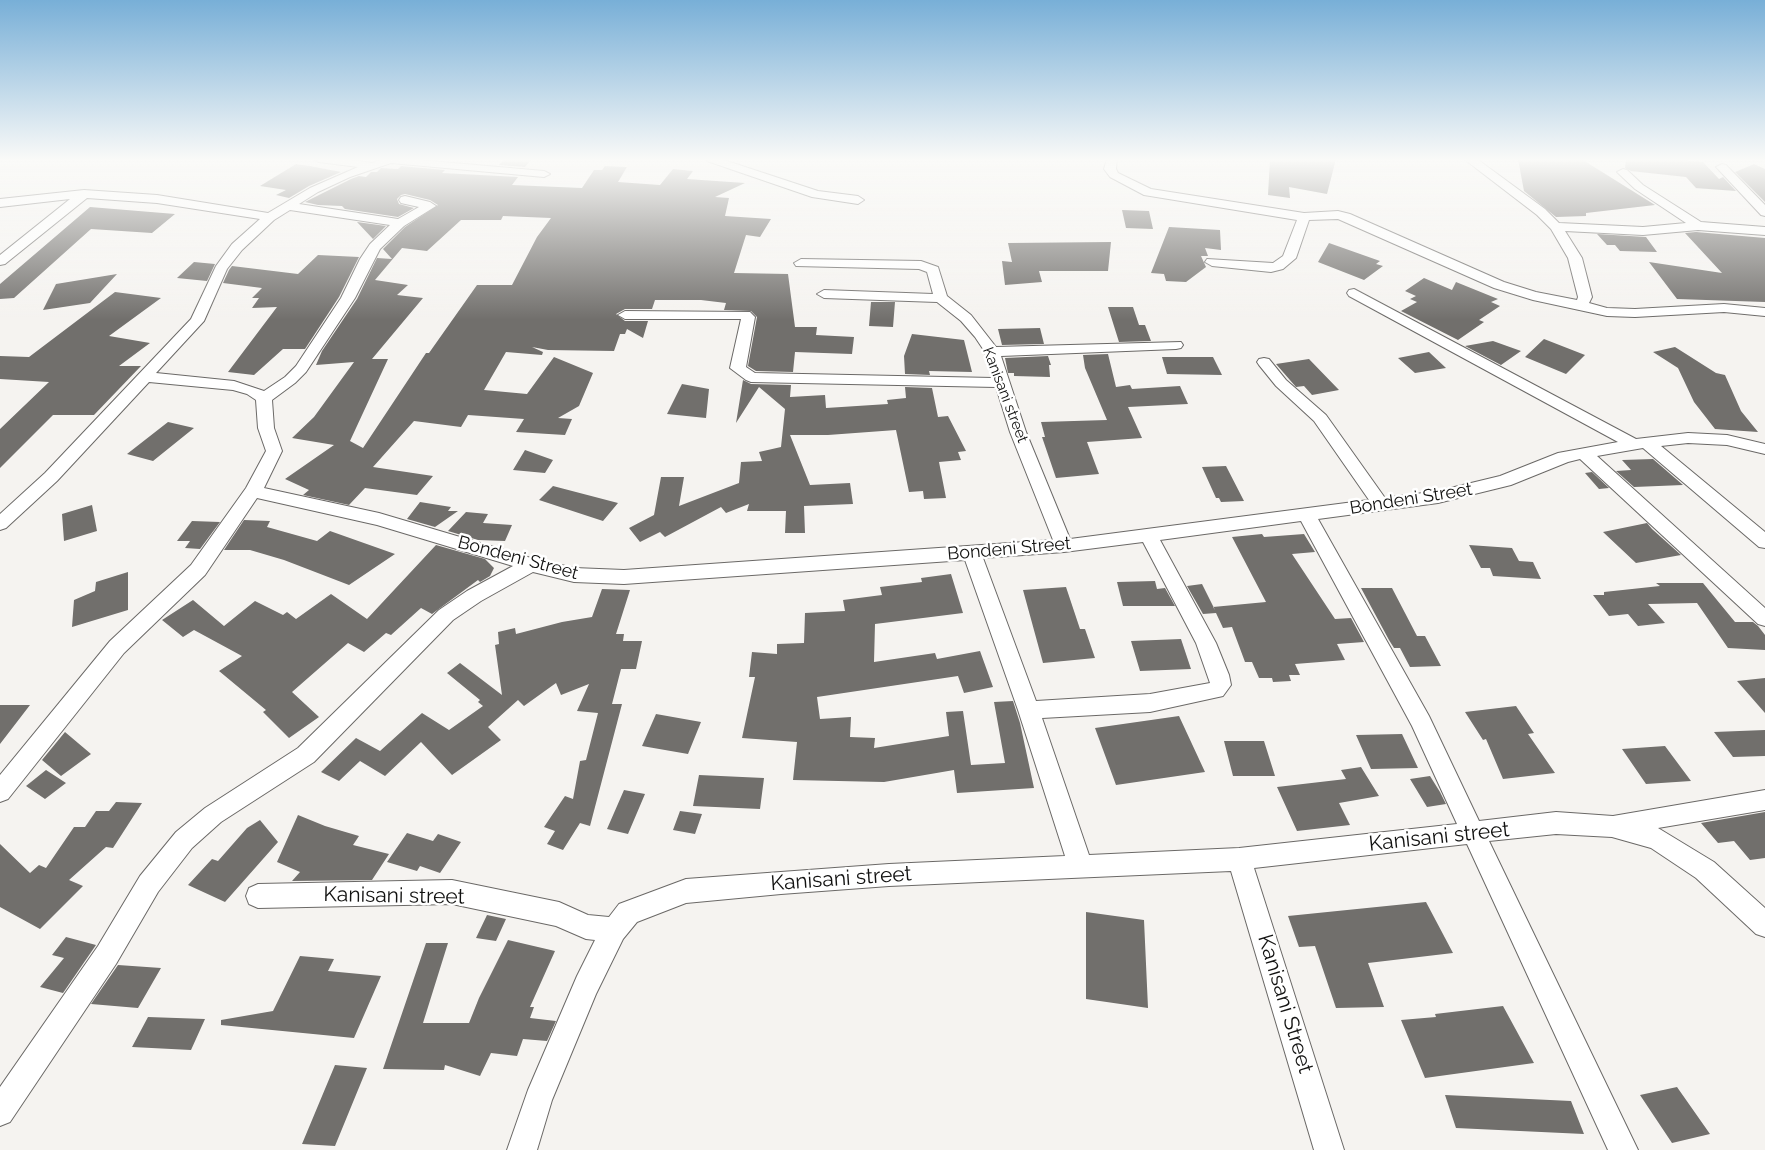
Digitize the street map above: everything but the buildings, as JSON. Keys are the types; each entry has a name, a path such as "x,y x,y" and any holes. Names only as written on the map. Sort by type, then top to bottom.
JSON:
{"street":[{"path":"0,261 61,213"},
{"path":"241,213 270,217"},
{"path":"0,524 51,477 198,321 226,259 277,213"},
{"path":"331,213 400,223"},
{"path":"264,398 290,380 300,369 348,298 375,247 400,223 418,213"},
{"path":"1277,213 1304,217 1333,215 1346,217 1499,285 1533,296 1582,305 1607,312 1635,313 1724,308 1765,312"},
{"path":"1542,213 1556,227 1575,258 1585,297 1582,305"},
{"path":"1678,213 1698,226"},
{"path":"1212,262 1271,268 1278,266 1289,258 1304,217"},
{"path":"1556,227 1643,231 1698,226 1765,231"},
{"path":"801,263 864,263 930,267 933,270 942,298 824,294"},
{"path":"1354,293 1640,443 1765,542"},
{"name":"Kanisani street","path":"942,298 966,318 981,335 992,352 1018,432 1064,546"},
{"path":"625,315 745,315 748,317 738,368 751,377 1001,383"},
{"path":"992,352 1176,346"},
{"path":"1264,362 1281,383 1320,418 1381,505"},
{"path":"147,377 234,386 252,391 264,398"},
{"path":"0,792 117,648 189,580 253,491 270,464 274,451 266,428 264,398"},
{"name":"Bondeni Street","path":"253,491 380,519 531,565 574,575 624,577 1064,546 1438,498 1505,481 1564,458 1640,443 1688,438 1728,440 1765,449"},
{"path":"1583,453 1765,619"},
{"path":"1307,515 1421,722 1623,1150"},
{"path":"1029,710 1150,704 1216,690 1220,685 1219,675 1206,643 1148,535"},
{"path":"972,553 1029,710 1081,867"},
{"path":"0,1112 107,956 150,884 184,840 213,815 306,755 446,615 474,596 531,565"},
{"path":"1612,826 1765,800"},
{"name":"Kanisani street","path":"522,1150 538,1100 586,986 614,930 628,913 686,892 781,882 889,875 1239,860 1556,823 1612,826 1657,839 1706,870 1765,925"},
{"name":"Kanisani Street","path":"1239,860 1329,1150"},
{"name":"Kanisani street","path":"258,896 452,892 559,914 586,927 614,930"}]}
